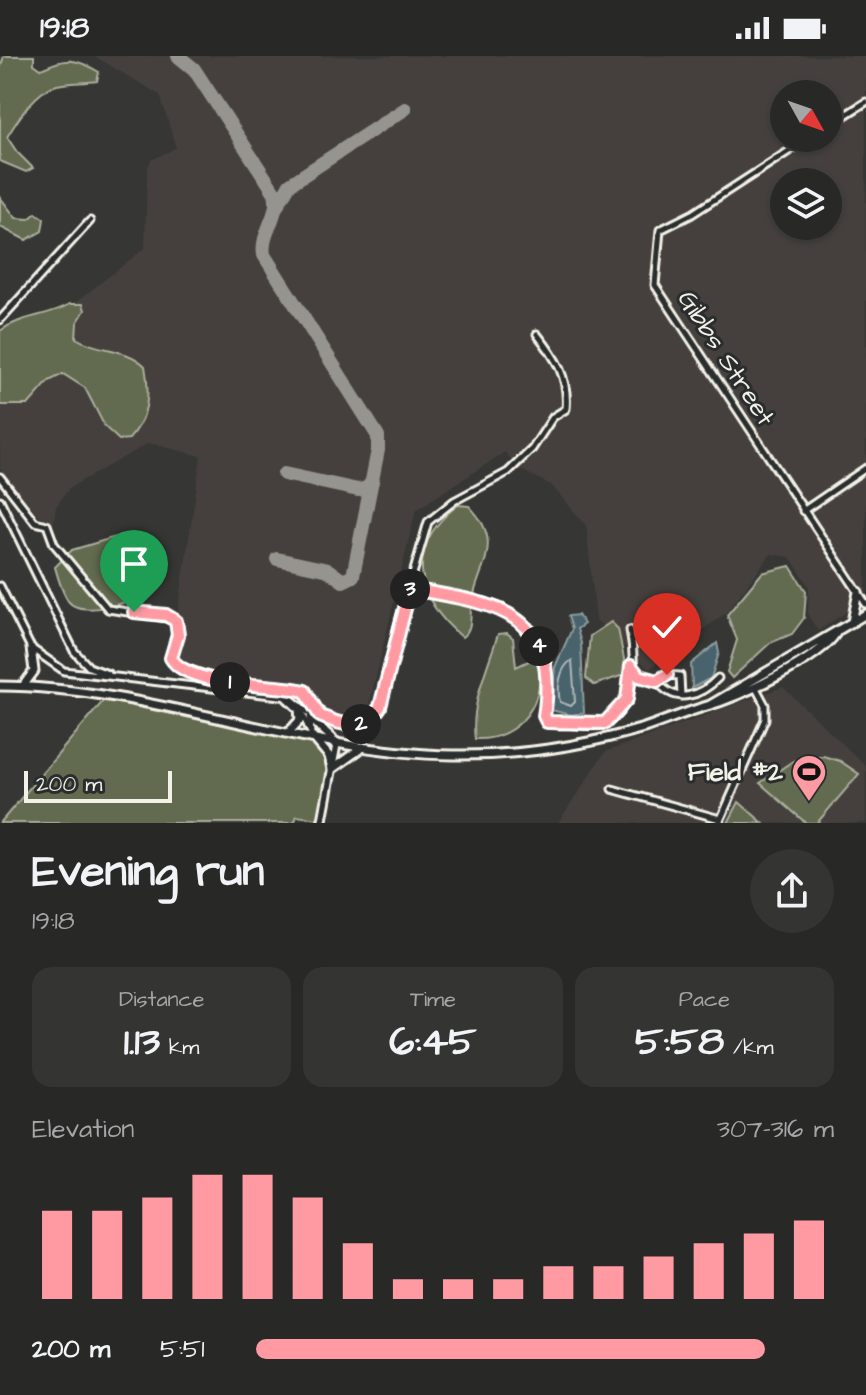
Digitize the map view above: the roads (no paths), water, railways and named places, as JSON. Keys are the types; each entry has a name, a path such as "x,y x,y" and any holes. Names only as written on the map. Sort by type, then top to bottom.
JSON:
{"main road":[{"path":"851,624 857,608 858,592"},
{"path":"756,684 827,635 836,633 866,614"},
{"path":"0,686 112,696 364,746 452,755 538,750 609,737 710,705 767,681 830,642 836,633"},
{"path":"23,686 34,671 31,648"},
{"path":"289,732 300,722 299,709"},
{"path":"312,720 337,742"},
{"path":"311,736 325,751 332,769 364,746"}],"street":[{"path":"842,117 866,102"},
{"name":"Gibbs Street","path":"787,152 692,214 660,230 655,285 866,604"},
{"path":"0,320 90,221"},
{"path":"0,477 35,522 47,525 54,544 108,609 174,619 178,635 171,658 188,672 220,680 305,691 320,716 354,726 372,718 380,707 423,532 433,516 508,472 532,449 553,417 566,409 566,383 559,364 537,334"},
{"path":"803,511 866,468"},
{"path":"0,500 74,651 89,667 113,676"},
{"path":"0,586 31,648 69,673 284,697 302,705 312,720 311,736"},
{"path":"410,589 485,602 502,608 516,619 545,658 544,716 547,722 593,725 612,719 627,699 631,666 630,630"},
{"path":"631,666 639,676 657,681 669,693 681,696 703,692 718,678"},
{"path":"657,681 667,675 680,676 681,696"},
{"path":"612,789 643,795 719,821 764,723 763,699 767,681"},
{"path":"756,684 763,699"},
{"path":"284,697 299,709 311,736"},
{"path":"322,823 337,742"}],"water":[{"path":"578,615 584,624 577,629 581,643 584,713 571,715 551,710 555,667 572,629 568,616"},
{"path":"717,643 719,653 711,678 692,688 691,664"}],"place":[{"name":"Field #2","path":"809,803"}]}
